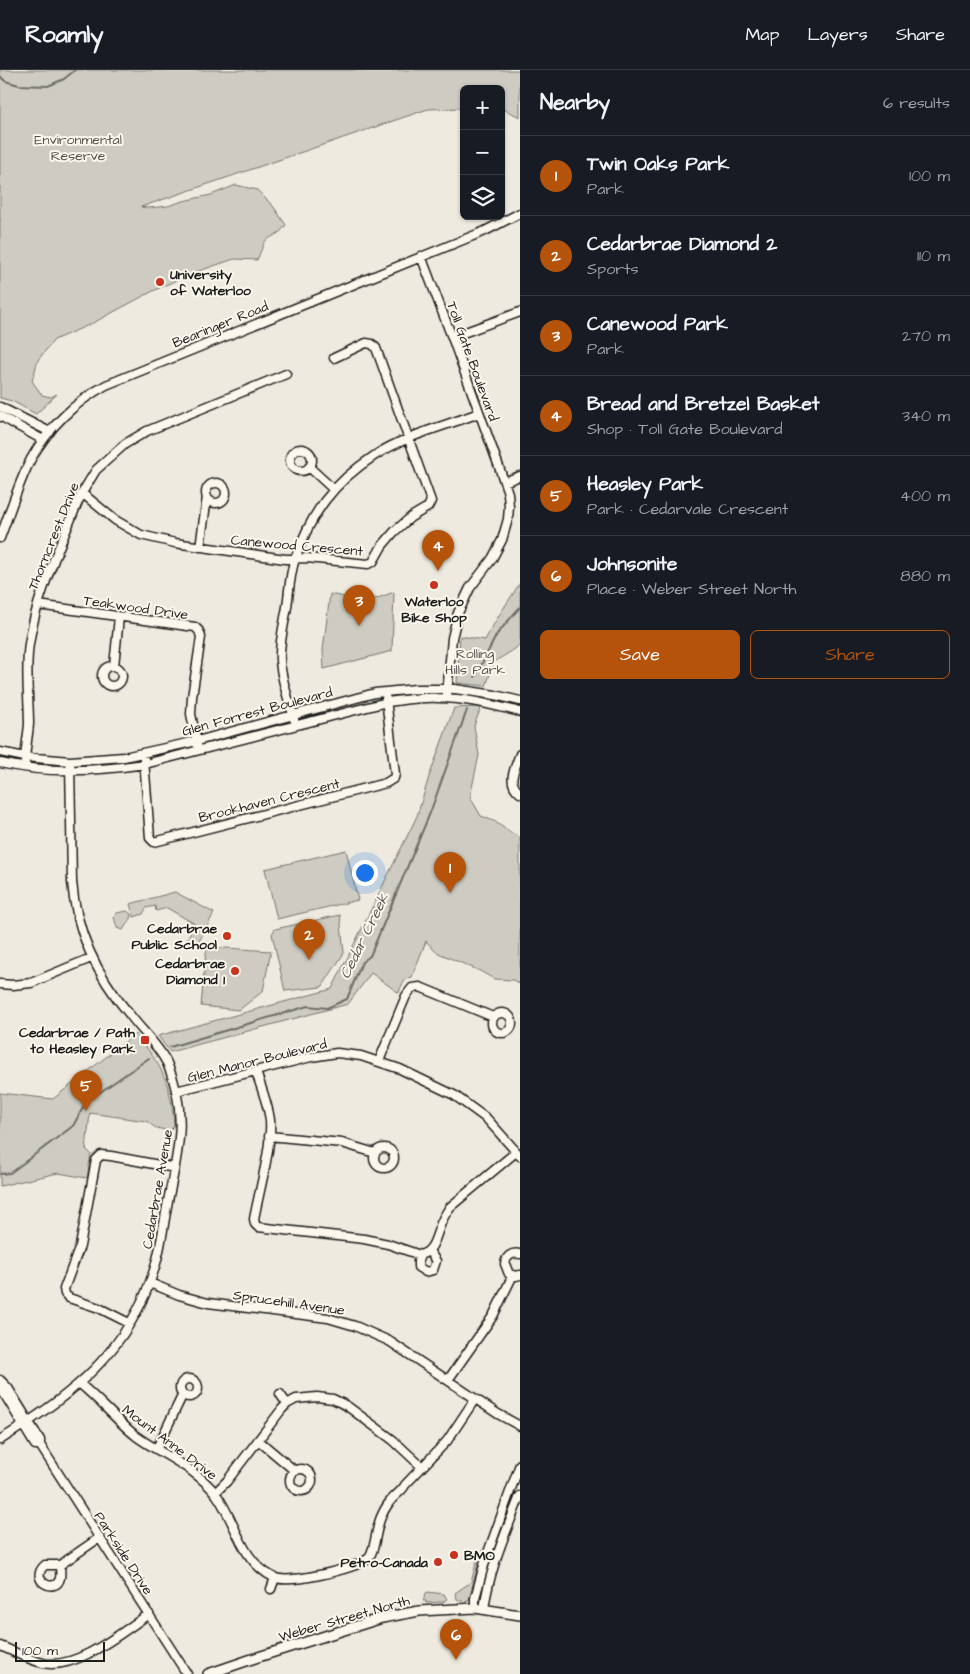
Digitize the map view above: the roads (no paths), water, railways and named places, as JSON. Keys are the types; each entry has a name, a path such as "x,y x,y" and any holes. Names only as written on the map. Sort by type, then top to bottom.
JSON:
{"main road":[{"name":"Weber Street North","path":"208,1674 382,1618 427,1610 479,1608 520,1615"}],"street":[{"name":"Bearinger Road","path":"0,538 31,459 43,440 78,403 106,385 486,231 520,213"},
{"name":"Toll Gate Boulevard","path":"421,256 508,493 509,507 506,530 497,549 470,588 458,613 452,638 446,698"},
{"path":"452,337 520,312"},
{"path":"334,358 366,343 372,344 376,348 409,439"},
{"name":"Thorncrest Drive","path":"24,767 28,727 27,672 32,625 82,493 96,469 110,456 147,431 286,374"},
{"path":"0,407 50,432"},
{"path":"296,726 280,661 295,560 306,531 324,500 349,474 374,455 409,439 479,413"},
{"path":"0,416 43,440"},
{"name":"Canewood Crescent","path":"82,493 115,520 141,535 200,547 295,560 307,558 368,564 373,562 382,546 394,532 411,517 428,506 431,501 409,439"},
{"path":"309,467 333,489"},
{"path":"504,482 520,476"},
{"path":"200,547 206,497"},
{"name":"Teakwood Drive","path":"38,605 195,627 201,637 191,714 198,750"},
{"path":"114,666 119,617"},
{"name":"Glen Forrest Boulevard","path":"0,752 25,758 70,762 144,753 385,692 447,689 496,695 520,701"},
{"name":"Brookhaven Crescent","path":"144,753 150,838 154,842 386,783 394,778 396,774 385,692"},
{"name":"Glen Forrest Boulevard","path":"0,763 70,771 114,769 145,764 387,702 416,699 446,698 494,705 520,712"},
{"path":"520,754 512,781 514,787 520,793"},
{"name":"Cedarbrae Avenue","path":"0,1440 53,1406 80,1384 110,1352 141,1303 150,1283 160,1248 175,1168 181,1123 176,1091 166,1063 113,994 92,958 74,902 70,762"},
{"path":"0,984 31,983 92,958"},
{"path":"379,1061 406,996 412,988 420,987 493,1018"},
{"name":"Glen Manor Boulevard","path":"176,1091 311,1057 337,1053 361,1056 379,1061 425,1080 454,1095 487,1119 518,1154"},
{"path":"256,1072 270,1118 269,1136 254,1219 258,1227 364,1239 388,1244 420,1255 430,1251 443,1217 450,1207 518,1154"},
{"path":"269,1136 342,1143 375,1153"},
{"path":"129,1324 103,1310 69,1298 64,1292 82,1235 96,1160 101,1155 111,1156 175,1168"},
{"path":"420,1255 418,1267 426,1272 432,1270 435,1267 436,1261 430,1251"},
{"path":"448,1380 493,1316 516,1275 506,1271 505,1261 511,1254 520,1254"},
{"name":"Sprucehill Avenue","path":"150,1283 208,1304 338,1320 372,1332 389,1341 498,1414 520,1426"},
{"name":"Parkside Drive","path":"2,1382 8,1388 26,1423 40,1440 40,1446 98,1538 187,1674"},
{"name":"Mount Anne Drive","path":"80,1384 128,1429 190,1470 215,1493 223,1504 250,1558 263,1571 275,1578"},
{"path":"156,1448 183,1394"},
{"path":"280,1394 287,1404"},
{"path":"215,1493 228,1480 287,1404 296,1399 317,1397 333,1399 347,1406 393,1440 422,1467"},
{"path":"271,1589 275,1578 285,1580 313,1577 368,1559 373,1552 376,1531 383,1514 393,1499 447,1441 476,1399"},
{"path":"258,1440 295,1471"},
{"path":"479,1608 475,1598 486,1558 520,1464"},
{"path":"479,1608 485,1599 496,1560 520,1496"},
{"path":"506,1500 518,1505"},
{"path":"60,1565 98,1538"},
{"path":"0,1646 42,1663 66,1664 82,1658 149,1614"}],"waterway":[{"path":"0,76 5,81 19,85 48,86 64,79 75,70"},
{"name":"Cedar Creek","path":"475,677 497,634 520,607"},
{"name":"Cedar Creek","path":"170,1047 308,1006 327,1008 347,999 362,962 370,956 430,813 467,710"},
{"name":"Cedar Creek","path":"0,1174 10,1173 73,1126 86,1102 149,1058"}],"place":[{"name":"University of Waterloo","path":"160,282"},
{"name":"Bread and Bretzel Basket","path":"438,571"},
{"name":"Waterloo Bike Shop","path":"434,585"},
{"name":"Canewood Park","path":"359,626"},
{"name":"Twin Oaks Park","path":"450,893"},
{"name":"Cedarbrae Public School","path":"227,936"},
{"name":"Cedarbrae Diamond 2","path":"309,960"},
{"name":"Cedarbrae Diamond 1","path":"235,971"},
{"name":"Cedarbrae / Path to Heasley Park","path":"145,1040"},
{"name":"Heasley Park","path":"86,1111"},
{"name":"BMO","path":"454,1555"},
{"name":"Petro-Canada","path":"438,1562"},
{"name":"Johnsonite","path":"456,1660"}],"park label":[{"name":"Environmental Reserve","path":"78,148"},
{"name":"Rolling Hills Park","path":"475,662"}]}
